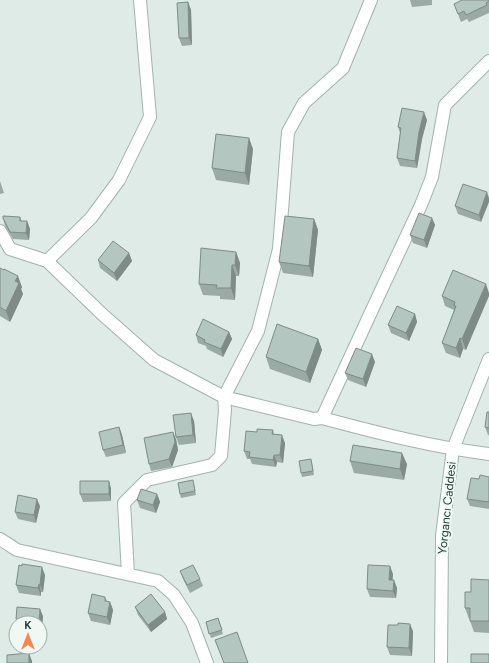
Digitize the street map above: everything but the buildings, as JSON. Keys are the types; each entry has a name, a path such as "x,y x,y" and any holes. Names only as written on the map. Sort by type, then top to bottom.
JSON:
{"street":[{"path":"47,261 91,218 119,180 150,117 140,0"},
{"path":"128,574 124,503 147,480 212,465 221,456 226,410 224,397 258,331 279,249 288,132 304,103 343,68 371,0"},
{"path":"322,418 421,205 432,177 445,105 489,62"},
{"path":"0,231 10,249 47,261 102,314 154,360 224,397 314,419 322,418 392,436 453,449 489,454"},
{"name":"Yorgancı Caddesi","path":"440,663 442,536 453,449 489,359"},
{"path":"0,539 17,550 158,582 174,595 192,623 207,663"}]}
